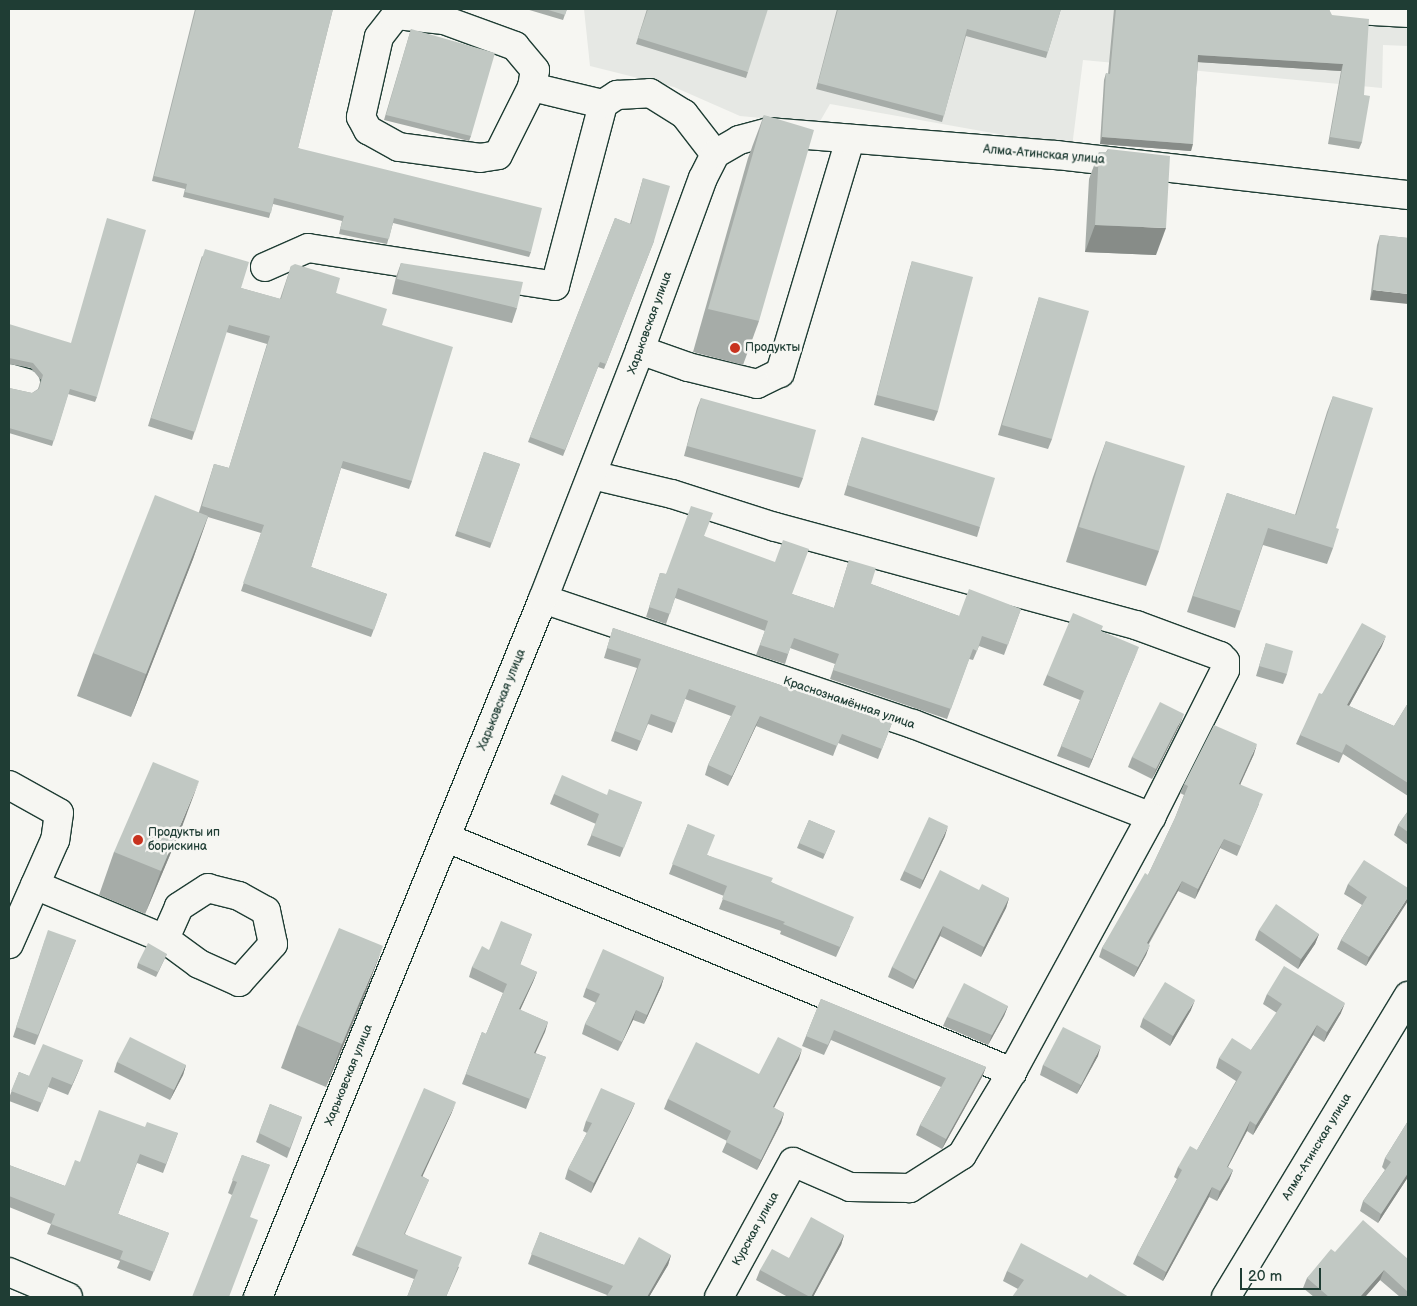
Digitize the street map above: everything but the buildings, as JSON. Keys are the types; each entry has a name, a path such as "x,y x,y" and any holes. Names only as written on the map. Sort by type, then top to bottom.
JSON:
{"street":[{"path":"1338,9 1408,13"},
{"path":"396,15 444,20 515,46 535,70 532,87 498,155 480,158 399,147 368,130 361,117 379,37 396,15"},
{"path":"532,87 602,104 616,96 650,93 684,114 715,154"},
{"path":"265,267 308,248 555,286 602,104"},
{"name":"Алма-Атинская улица","path":"715,154 738,140 768,132 1056,155 1408,195"},
{"path":"640,350 688,367 757,384 780,373 850,138"},
{"name":"Харьковская улица","path":"258,1297 543,599 640,350 703,178 715,154"},
{"path":"447,838 1012,1072 1151,817 1225,670 1225,661 1220,656 1136,625 775,527 672,494 592,475"},
{"name":"Краснознамённая улица","path":"543,599 913,724 1151,817"},
{"path":"9,785 59,813 55,840 9,944"},
{"path":"35,885 165,939"},
{"name":"Алма-Атинская улица","path":"1226,1297 1408,996"},
{"name":"Курская улица","path":"719,1297 793,1162 850,1187 910,1188 962,1155 1012,1072"},
{"path":"9,1272 68,1297"}],"shaded area":[{"path":"584,9 1408,9 1408,46 1383,45 1382,88 1083,60 1072,147 830,104 819,123 740,116 674,87 590,66"}],"place":[{"name":"Продукты","path":"735,348"},
{"name":"Продукты ип борискина","path":"138,840"}]}
